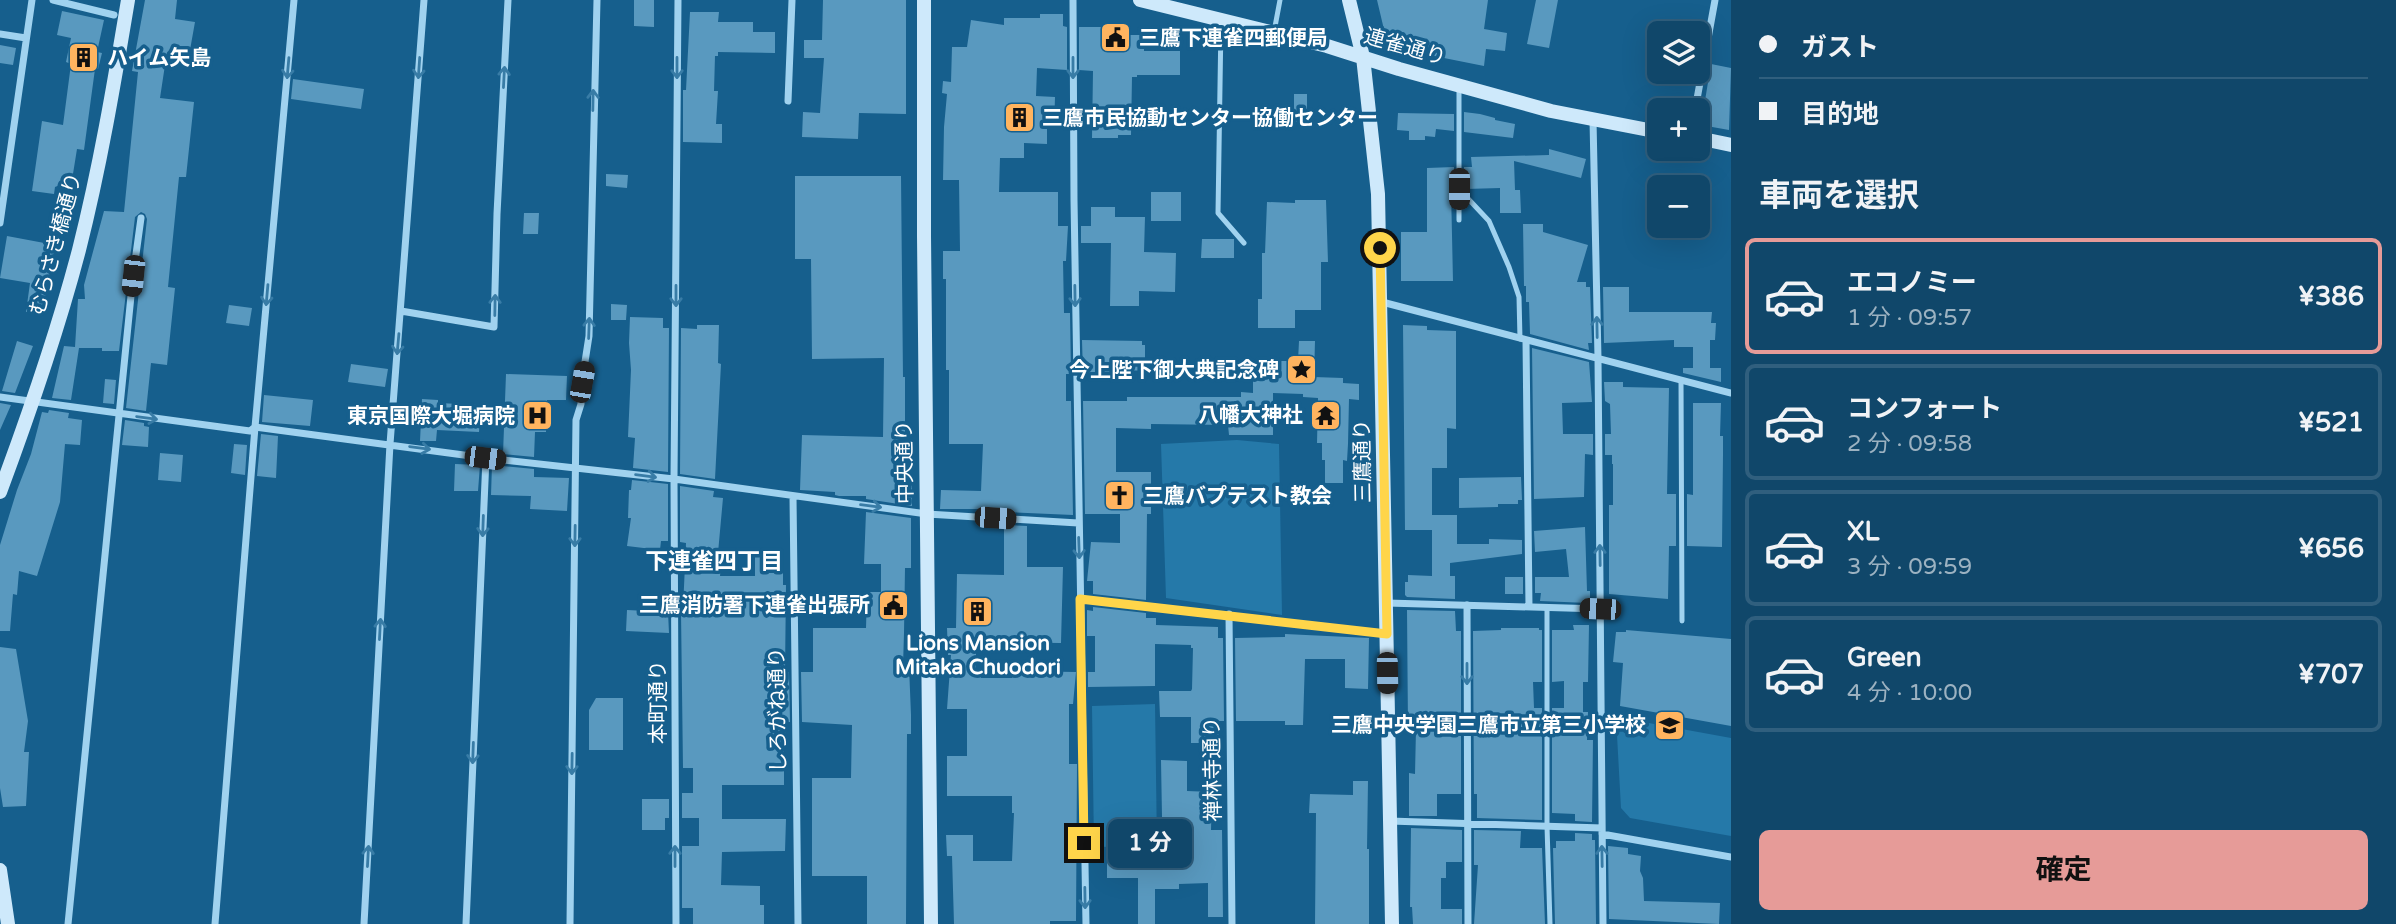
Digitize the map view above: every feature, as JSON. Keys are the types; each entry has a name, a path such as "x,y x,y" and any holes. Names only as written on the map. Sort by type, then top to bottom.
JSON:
{"main road":[{"name":"むらさき橋通り","path":"0,492 64,302 79,249 103,149 128,0"},
{"name":"中央通り","path":"924,0 923,236 931,924"},
{"name":"連雀通り","path":"1140,0 1197,7 1222,20 1274,32 1551,111 1647,130"},
{"name":"三鷹通り","path":"1349,0 1363,57 1378,194 1392,924"},
{"path":"1710,141 1731,145"},
{"path":"0,870 8,924"}],"street":[{"path":"0,223 32,0"},
{"path":"53,0 114,15"},
{"path":"215,924 255,427 294,0"},
{"path":"364,924 390,444 424,0"},
{"path":"401,311 494,327 508,0"},
{"path":"570,924 576,420 581,404 589,336 597,0"},
{"name":"本町通り","path":"676,924 674,479 678,0"},
{"path":"788,101 792,0"},
{"path":"1073,0 1078,523 1086,924"},
{"path":"1697,98 1715,0"},
{"path":"0,34 26,38"},
{"path":"1593,120 1603,924"},
{"path":"68,924 141,218"},
{"path":"1382,302 1731,393"},
{"path":"1523,340 1529,607"},
{"path":"0,397 250,431 255,427 485,458 674,479 927,514 1078,523"},
{"path":"467,924 485,458"},
{"name":"しろがね通り","path":"793,496 798,924"},
{"path":"1080,599 1387,634"},
{"path":"1387,603 1600,609"},
{"path":"1467,605 1468,924"},
{"name":"禅林寺通り","path":"1228,614 1232,924"},
{"path":"1390,821 1547,826 1602,831 1731,857"}],"lane":[{"path":"1274,32 1280,0"},
{"path":"1222,20 1218,214 1244,243"},
{"path":"1459,85 1459,220"},
{"path":"1459,189 1489,221 1509,267 1519,297 1523,340"},
{"path":"1681,380 1682,621"},
{"path":"1547,608 1550,924"}],"shaded area":[{"path":"1237,440 1279,444 1282,615 1166,598 1161,444"},
{"path":"1155,704 1157,846 1094,847 1092,706"},
{"path":"1616,717 1731,738 1731,836 1630,818 1621,808"}],"building":[{"path":"145,0 177,0 175,19 195,22 190,50 175,47 172,66 165,65 160,98 194,102 186,177 179,177 168,287 175,288 167,365 151,363 146,411 126,408 147,219 141,212 135,217 119,351 79,348 71,400 52,398 64,346 75,347 78,299 85,299 84,285 104,211 124,212 138,72 132,71"},
{"path":"634,0 654,0 654,27 634,26"},
{"path":"823,0 906,0 906,114 859,113 858,139 802,137 803,112 820,113 824,58 804,58 804,40 822,40"},
{"path":"1377,0 1488,0 1484,29 1507,33 1505,51 1486,49 1484,66 1404,50 1406,40 1386,38"},
{"path":"1536,0 1558,0 1549,48 1527,44"},
{"path":"62,11 104,20 97,52 102,53 98,69 95,69 84,150 77,149 72,180 55,187 54,194 32,191 42,121 63,125 71,64 66,62 71,38 57,35"},
{"path":"690,12 719,12 718,22 753,22 753,32 775,32 775,53 718,52 718,56 715,56 714,91 718,91 716,124 722,124 722,143 683,142 683,90 686,90"},
{"path":"1040,14 1063,14 1063,26 1067,27 1067,70 1037,68 1036,96 1055,97 1054,129 1047,128 1047,144 1024,143 1024,158 1000,158 999,192 1058,192 1058,226 1068,226 1066,261 1063,261 1064,313 1070,313 1071,374 1066,374 1066,401 1071,401 1073,515 1004,512 1004,509 940,509 941,490 981,491 983,444 949,444 949,370 946,370 946,279 943,279 943,251 960,251 959,180 943,180 947,94 942,93 943,81 951,82 952,47 967,47 971,20 1004,25 1004,18 1040,18"},
{"path":"1079,27 1104,27 1104,35 1144,35 1144,51 1180,51 1180,75 1132,77 1131,135 1092,138 1093,71 1079,70"},
{"path":"0,45 16,48 13,65 0,63"},
{"path":"1711,64 1731,68 1729,130 1710,127 1710,98 1705,98 1708,84 1710,84"},
{"path":"293,79 364,89 361,109 291,99"},
{"path":"1294,94 1307,94 1307,122 1294,122"},
{"path":"1464,112 1515,124 1513,138 1464,132"},
{"path":"1398,113 1454,114 1454,131 1436,129 1435,137 1425,136 1425,140 1409,140 1409,131 1397,130"},
{"path":"1549,149 1586,159 1581,178 1514,161 1515,190 1520,190 1521,213 1500,213 1500,188 1464,187 1464,167 1472,167 1471,157 1549,155"},
{"path":"1454,167 1454,189 1451,189 1453,281 1401,281 1401,232 1427,232 1427,168"},
{"path":"606,174 628,175 627,188 606,186"},
{"path":"795,176 901,176 905,441 911,441 912,506 866,499 866,496 839,496 835,495 835,492 800,490 802,435 883,437 884,358 812,359 811,259 795,259"},
{"path":"1151,192 1181,192 1181,221 1151,221"},
{"path":"1295,200 1326,200 1328,262 1321,262 1321,310 1295,310 1295,328 1258,328 1267,202 1295,203"},
{"path":"1091,207 1115,207 1115,217 1145,217 1144,252 1176,253 1175,292 1139,291 1139,306 1110,306 1111,243 1081,243 1081,226 1091,226"},
{"path":"524,213 539,213 538,234 523,234"},
{"path":"1523,224 1543,224 1543,232 1588,245 1577,282 1586,282 1586,287 1590,287 1592,343 1588,343 1589,350 1530,334 1529,302 1526,302 1524,286"},
{"path":"7,236 55,245 42,313 26,312 30,283 0,278"},
{"path":"1202,239 1234,239 1234,258 1201,258"},
{"path":"1603,287 1629,287 1629,312 1712,312 1711,323 1716,323 1715,340 1710,340 1710,368 1721,368 1721,382 1683,373 1683,368 1693,368 1693,347 1674,347 1674,340 1604,343"},
{"path":"611,304 627,305 626,320 611,320"},
{"path":"229,305 252,308 249,326 226,323"},
{"path":"630,317 663,318 663,328 669,328 668,472 633,468 635,438 628,437"},
{"path":"697,325 719,325 718,363 721,364 715,479 680,474 681,328 697,329"},
{"path":"1403,325 1427,326 1427,330 1456,331 1456,429 1447,428 1447,468 1432,468 1432,515 1457,515 1457,544 1489,544 1489,539 1522,540 1522,554 1450,563 1450,576 1455,576 1455,599 1405,595 1408,575 1432,576 1432,530 1405,530"},
{"path":"1082,340 1142,341 1142,345 1145,345 1145,358 1157,358 1157,371 1115,370 1114,375 1083,375"},
{"path":"17,341 33,346 15,393 2,391"},
{"path":"1299,341 1315,341 1314,377 1343,378 1343,383 1359,384 1359,400 1349,399 1347,461 1343,460 1343,483 1325,483 1322,443 1317,443 1318,398 1303,397 1303,394 1273,393 1273,435 1229,435 1228,425 1151,424 1151,429 1116,428 1116,472 1151,472 1151,514 1147,514 1146,600 1093,594 1093,581 1087,581 1091,542 1120,543 1120,514 1085,514 1083,401 1127,401 1127,397 1241,397 1241,392 1253,393 1253,370 1257,371 1257,361 1298,361"},
{"path":"1532,348 1589,362 1592,402 1562,403 1563,434 1593,434 1593,455 1585,454 1584,497 1534,499"},
{"path":"351,364 388,369 385,387 348,382"},
{"name":"東京国際大堀病院","path":"506,374 567,376 566,400 547,400 546,432 535,432 534,457 503,454"},
{"path":"105,379 116,380 114,404 103,403"},
{"path":"1604,382 1623,382 1623,387 1669,388 1667,494 1676,494 1676,546 1669,546 1668,599 1609,594 1609,505 1613,505 1613,464 1612,455 1605,455 1605,434 1611,434 1610,404 1605,401"},
{"path":"264,395 313,400 310,426 262,422"},
{"path":"422,399 438,400 438,403 481,405 479,432 437,430 436,441 420,441"},
{"path":"0,403 11,405 0,430"},
{"path":"1693,403 1721,403 1722,547 1687,546 1687,494 1693,495"},
{"path":"49,410 69,413 68,418 82,420 80,445 65,444 60,502 37,576 19,571 17,595 13,594 10,631 0,631 0,545 31,454 42,412 48,413"},
{"path":"125,420 144,423 144,426 149,427 148,447 122,445"},
{"path":"261,434 278,436 276,478 257,476"},
{"path":"234,444 247,445 245,475 231,473"},
{"path":"160,453 183,455 181,482 158,480"},
{"path":"455,464 480,465 478,491 454,491"},
{"path":"492,465 534,469 534,477 569,478 567,511 530,509 531,496 491,495"},
{"path":"1521,477 1522,500 1518,500 1518,504 1459,508 1459,478"},
{"path":"632,480 668,484 668,541 661,541 660,550 627,546 631,518 628,518 629,490"},
{"path":"680,486 714,491 713,497 723,498 718,553 722,553 720,576 755,576 755,556 783,556 783,585 786,585 785,672 789,672 790,722 786,722 784,736 784,785 722,785 722,819 786,819 785,851 722,852 721,885 760,886 764,924 693,924 693,908 682,908 682,846 699,846 699,818 682,818 682,793 693,793 693,768 683,768 681,612 686,543 680,542"},
{"path":"866,512 911,518 911,568 905,568 903,666 909,666 911,715 911,734 907,734 906,924 867,924 867,876 812,876 812,778 851,778 852,725 802,722 801,672 813,672 813,628 866,628 867,592 881,592 881,564 864,564"},
{"path":"1004,525 1027,526 1027,567 1063,567 1061,643 976,642 976,669 981,669 981,678 1012,678 1012,671 1076,672 1073,704 1069,704 1069,764 1077,764 1076,921 1050,921 1050,924 954,924 952,856 947,856 946,835 973,835 973,861 1012,861 1012,796 947,796 947,756 967,756 967,709 947,709 951,655 948,655 947,628 956,628 957,574 1004,575"},
{"path":"1585,527 1587,591 1590,591 1588,603 1540,601 1541,593 1535,593 1535,577 1569,577 1566,549 1535,552 1534,531"},
{"path":"1505,577 1523,577 1523,594 1505,594"},
{"path":"1093,607 1146,613 1146,618 1156,618 1156,625 1218,627 1218,638 1223,638 1224,721 1218,721 1219,743 1191,743 1191,717 1160,717 1159,691 1192,689 1191,645 1155,644 1155,686 1088,687 1088,672 1095,672 1095,636 1087,636 1087,610 1093,611"},
{"path":"627,610 668,612 669,633 626,631"},
{"path":"1407,610 1455,611 1456,631 1461,631 1461,794 1437,794 1437,816 1409,816 1409,773 1415,774 1416,729 1408,729"},
{"path":"1573,625 1589,625 1588,682 1583,682 1583,712 1588,712 1587,740 1593,740 1592,822 1575,821 1575,814 1552,813 1552,708 1564,708 1564,681 1552,682 1552,630 1574,630"},
{"path":"1501,628 1542,630 1542,682 1533,682 1534,708 1542,708 1542,820 1477,818 1477,794 1474,794 1473,631"},
{"path":"1626,630 1731,639 1731,726 1620,706 1623,663 1613,662 1616,632"},
{"path":"1285,634 1369,638 1368,689 1345,688 1345,659 1305,659 1303,725 1285,725 1285,721 1236,721 1235,638 1285,637"},
{"path":"0,647 16,649 28,721 24,752 29,752 26,806 3,807 0,788"},
{"path":"596,698 623,698 623,750 589,750 589,710"},
{"path":"1161,760 1187,761 1187,791 1212,792 1211,830 1222,830 1223,917 1208,917 1208,883 1179,884 1179,889 1155,889 1155,924 1138,924 1138,878 1107,878 1107,851 1169,850 1168,817 1162,817"},
{"path":"1353,781 1368,781 1369,924 1315,924 1316,813 1309,813 1310,794 1353,795"},
{"path":"642,799 669,799 669,818 665,818 665,830 642,830"},
{"path":"1411,828 1462,830 1462,862 1446,862 1446,878 1441,878 1441,909 1462,909 1462,924 1413,924 1410,907"},
{"path":"1474,830 1521,831 1520,848 1542,848 1545,924 1474,924 1478,865 1474,865"},
{"path":"1575,833 1592,834 1592,840 1595,840 1596,924 1555,924 1553,848 1556,848 1556,841 1575,841"},
{"path":"1608,846 1628,848 1628,854 1641,856 1644,901 1720,903 1719,924 1609,919"}],"place":[{"name":"三鷹下連雀四郵便局","path":"1116,38"},
{"name":"ハイム矢島","path":"84,58"},
{"name":"三鷹市民協動センター協働センター","path":"1019,118"},
{"name":"今上陛下御大典記念碑","path":"1302,370"},
{"name":"八幡大神社","path":"1326,415"},
{"name":"東京国際大堀病院","path":"538,416"},
{"name":"三鷹バプテスト教会","path":"1120,496"},
{"name":"三鷹消防署下連雀出張所","path":"893,605"},
{"name":"Lions Mansion Mitaka Chuodori","path":"978,611"},
{"name":"三鷹中央学園三鷹市立第三小学校","path":"1669,725"}],"district":[{"name":"下連雀四丁目","path":"714,562"}],"route":[{"path":"1084,843 1080,599 1387,634 1380,248"}]}
